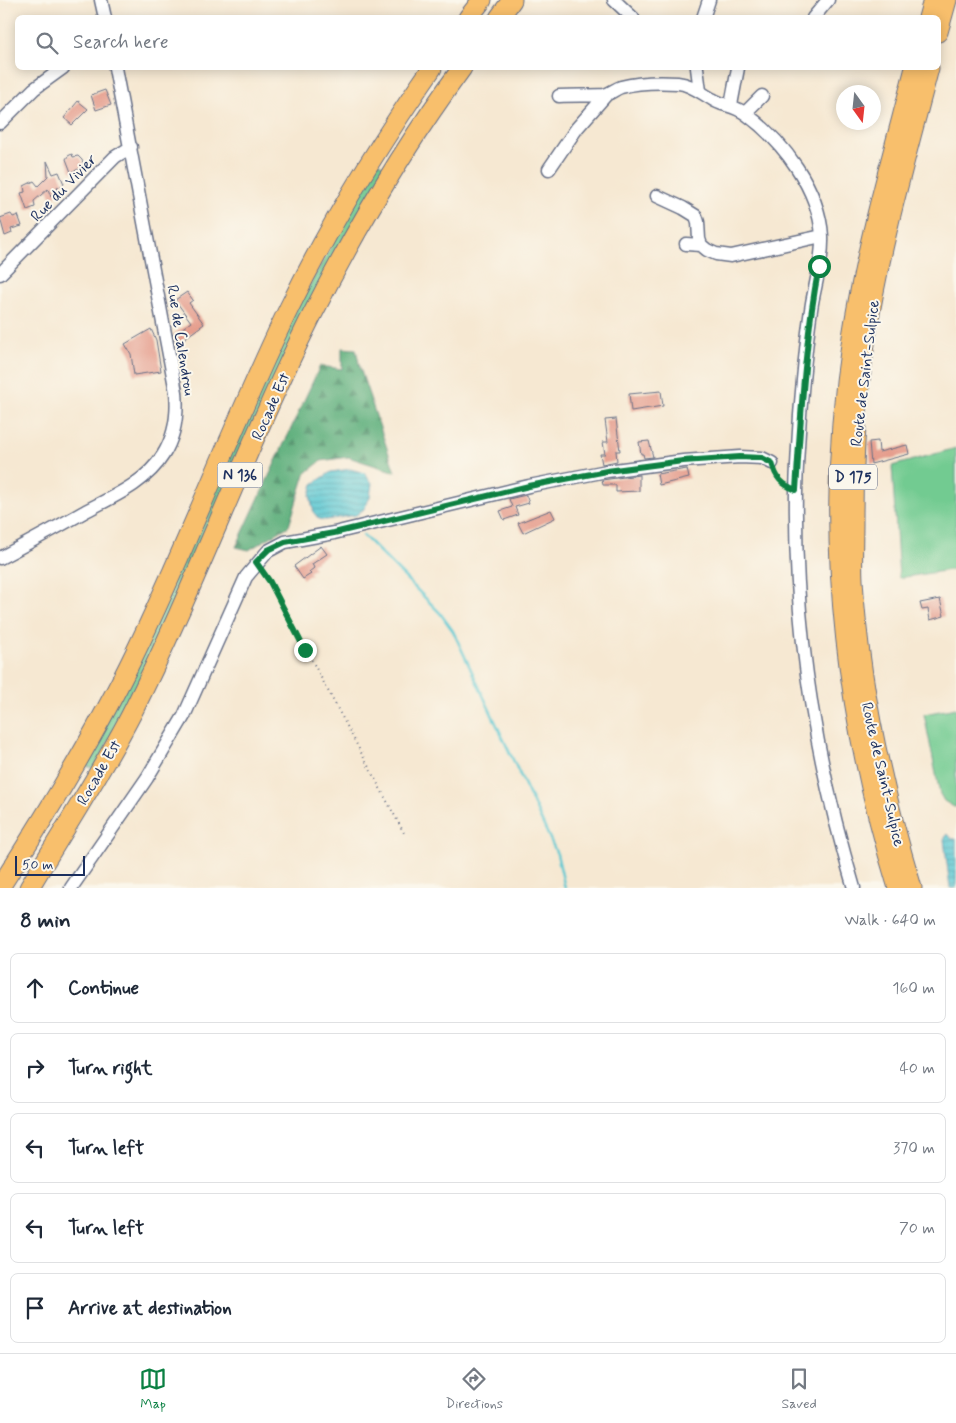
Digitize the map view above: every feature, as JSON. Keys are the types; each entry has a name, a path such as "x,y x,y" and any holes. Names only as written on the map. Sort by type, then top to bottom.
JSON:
{"highway":[{"path":"470,15 482,0"},
{"path":"501,15 512,0"},
{"path":"929,15 933,0"},
{"path":"941,21 947,0"},
{"name":"Rocade Est","path":"0,887 82,754 132,660 238,418 315,257 383,142 431,70"},
{"name":"Rocade Est","path":"29,888 103,766 132,713 182,607 260,426 309,321 365,216 399,161 461,70"},
{"name":"Route de Saint-Sulpice","path":"898,888 869,780 852,693 840,582 839,461 852,337 868,253 914,70"},
{"name":"Route de Saint-Sulpice","path":"912,888 889,806 866,691 853,579 853,461 866,337 882,254 928,70"}],"street":[{"path":"101,0 104,15"},
{"path":"614,0 630,15"},
{"path":"704,15 708,0"},
{"path":"815,15 828,0"},
{"path":"0,123 34,89 60,70"},
{"name":"Rue de Calendrou","path":"0,558 136,482 159,462 172,436 176,414 176,392 115,70"},
{"path":"697,70 700,91"},
{"path":"731,105 738,70"},
{"path":"549,169 577,128 606,95 620,87 651,83 680,83 700,91 713,100 731,105 745,113 783,149 802,174 813,196 821,219 823,247 812,304 804,364 796,490 800,609 812,711 826,785 854,888"},
{"path":"559,96 606,95"},
{"path":"745,113 762,96"},
{"name":"Rue du Vivier","path":"0,274 114,157 131,147"},
{"path":"657,196 688,210 696,216 701,245 716,254 731,256 822,236"},
{"path":"686,244 701,245"},
{"path":"71,888 147,778 184,716 246,577 256,562 268,550 285,542 334,533 529,486 607,471 683,461 740,457 762,458 772,463"}],"path":[{"path":"772,463 774,471 784,485 796,490"},
{"path":"256,562 270,582 404,833"}],"green space":[{"path":"378,162 386,168 153,655 94,769 84,765 292,317"},
{"path":"342,348 356,349 360,368 395,472 348,457 321,461 305,474 289,526 249,550 236,547 320,366 342,369"},
{"path":"956,448 956,569 899,578 892,466"},
{"path":"956,708 956,807 954,807 944,801 940,794 924,714"}],"water":[{"path":"350,469 365,473 372,483 370,497 364,509 356,515 326,520 319,519 314,513 310,495 313,484 331,472"},
{"path":"948,834 952,839 956,839 956,888 950,888 944,839"}],"building":[{"path":"105,90 111,105 96,110 91,95"},
{"path":"78,101 88,109 72,125 64,118"},
{"path":"72,154 73,157 78,156 82,160 85,167 71,172 66,159"},
{"path":"47,161 53,174 59,172 64,184 57,188 59,194 51,197 48,189 34,201 35,207 27,210 21,193 25,192 24,186 34,181 38,186 48,176"},
{"path":"11,214 13,217 18,215 22,226 11,229 12,233 5,236 0,218"},
{"path":"187,292 193,300 189,303 204,324 177,344 173,335 191,322 175,300"},
{"path":"151,329 156,340 161,371 134,375 131,354 125,344"},
{"path":"661,391 663,406 631,411 629,394"},
{"path":"616,419 620,451 616,451 617,461 602,464 600,454 605,454 603,442 608,442 605,420"},
{"path":"649,441 653,457 644,458 643,454 641,454 639,442"},
{"path":"878,441 879,452 907,445 909,454 871,464 869,442"},
{"path":"687,469 689,478 659,485 657,474"},
{"path":"639,475 639,491 616,492 616,485 603,485 602,480"},
{"path":"526,495 529,503 515,507 518,515 504,520 500,511 512,507 509,499"},
{"path":"551,510 555,518 523,533 518,523"},
{"path":"321,546 327,554 312,564 314,568 309,572 311,574 303,579 294,566"},
{"path":"940,599 944,616 930,620 928,609 922,610 920,603"}],"waterway":[{"path":"363,535 440,613 453,631 557,854 565,888"}],"route":[{"path":"305,650 270,582 256,562 268,550 285,542 334,533 529,486 607,471 683,461 740,457 762,458 772,463 774,471 784,485 796,490 804,364 819,266"}]}
